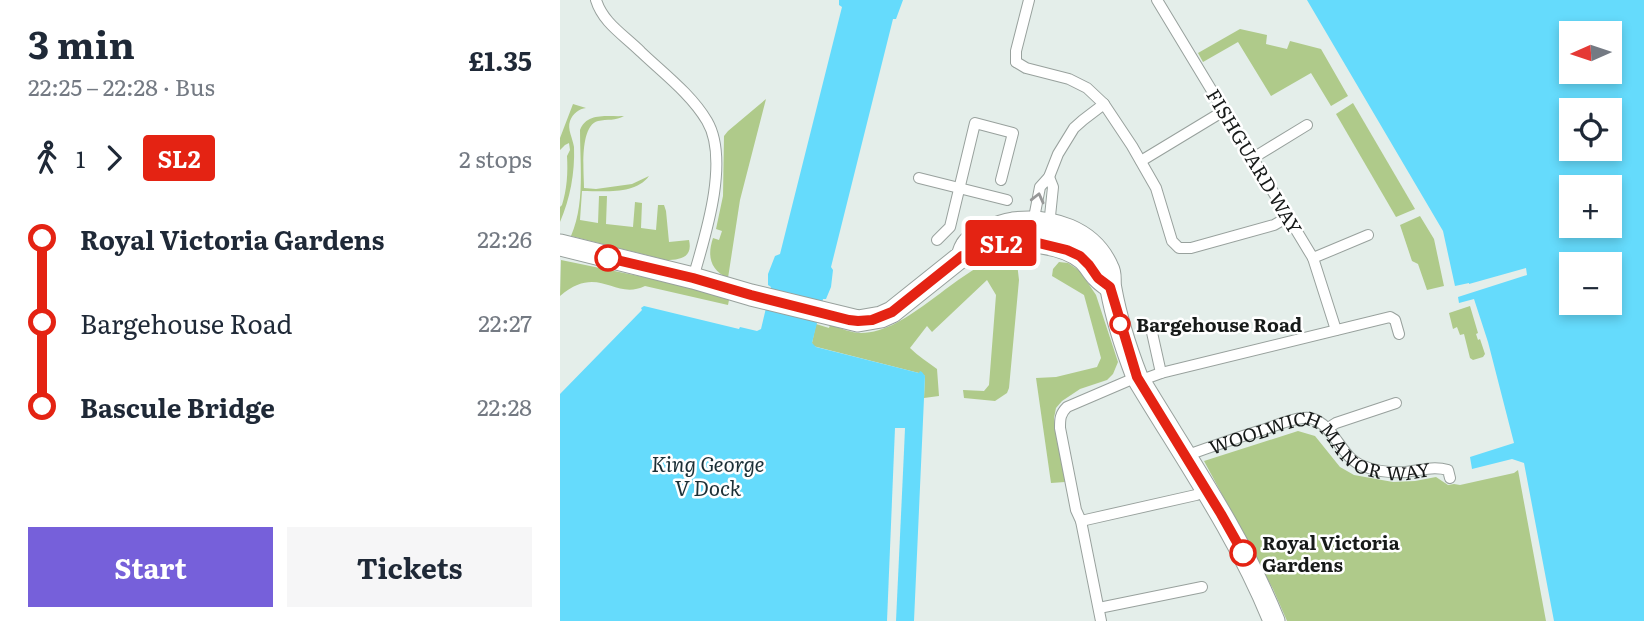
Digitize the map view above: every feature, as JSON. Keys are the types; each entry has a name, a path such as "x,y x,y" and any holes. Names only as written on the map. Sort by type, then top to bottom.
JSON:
{"highway":[{"path":"568,248 858,321 887,315 900,306 962,256 967,244 984,233 1001,226 1040,233 1072,230 1093,245 1102,256 1110,272 1110,287 1138,379 1243,553 1274,621"}],"street":[{"path":"596,0 604,18 688,96 711,128 717,160 716,181 693,278"},
{"path":"1029,0 1016,51 1016,64 1069,79 1087,88 1104,104 1156,188 1172,241 1179,248 1191,248 1274,225 1288,217"},
{"name":"FISHGUARD WAY","path":"1157,0 1313,258 1336,330"},
{"path":"1040,233 1040,187 1049,177 1058,154 1074,128 1104,104"},
{"path":"1141,161 1217,115 1226,114"},
{"path":"937,240 950,227 975,123 1013,132 1002,180"},
{"path":"1253,158 1307,125"},
{"path":"1040,233 1053,187 1049,177"},
{"path":"919,178 1006,200"},
{"path":"1313,258 1368,235"},
{"path":"1101,621 1060,428 1062,412 1067,407 1138,379 1390,317 1395,320 1408,317"},
{"path":"1395,320 1399,334"},
{"path":"1151,328 1161,373"},
{"path":"1328,428 1396,403"},
{"name":"WOOLWICH MANOR WAY","path":"1185,456 1300,418 1313,418 1328,428 1345,453 1364,466 1393,472 1438,467 1448,470 1450,478"},
{"path":"1081,521 1207,491"},
{"path":"1098,608 1202,587"}],"green space":[{"path":"1240,29 1267,35 1266,44 1287,49 1290,41 1321,49 1348,96 1331,106 1311,73 1271,96 1238,42 1203,62 1198,53"},
{"path":"766,99 740,200 728,278 717,271 710,256 713,238 719,240 722,231 716,229 723,196 724,136"},
{"path":"1353,103 1415,209 1396,217 1336,114"},
{"path":"573,104 586,108 579,110 569,124 574,147 574,166 569,195 560,222 560,207 567,181 567,156 570,150 569,143 560,150 560,138"},
{"path":"624,116 598,121 588,131 584,151 584,188 632,184 649,176 643,182 627,189 582,191 580,220 598,223 599,196 607,196 606,224 633,227 635,202 642,203 641,228 656,230 658,205 664,205 669,242 689,240 689,250 681,258 666,260 571,236 580,197 580,130 583,124 593,118"},
{"path":"1420,216 1434,239 1444,286 1427,290 1418,264 1412,261 1400,225"},
{"path":"1003,256 1012,257 1017,263 1019,280 1009,388 1007,393 995,401 964,398 963,390 984,391 989,385 996,295 987,280 932,332 927,326 910,348 937,369 939,396 924,398 925,376 919,373 813,346 816,324 857,333 879,330 914,312 985,263"},
{"path":"561,260 692,287 729,300 728,305 645,286 624,289 596,282 574,287 560,296"},
{"path":"1059,262 1068,263 1080,271 1096,295 1118,362 1107,380 1080,389 1056,408 1054,418 1065,482 1051,483 1036,378 1056,377 1097,367 1101,358 1084,295 1052,276 1053,269"},
{"path":"1470,306 1478,333 1476,334 1485,354 1473,360 1470,358 1464,334 1460,335 1457,327 1453,329 1449,313"},
{"name":"Royal Victoria Gardens","path":"1298,431 1315,436 1340,467 1354,475 1393,482 1436,477 1448,485 1460,485 1518,470 1546,621 1287,621 1273,589 1204,461"}],"water":[{"name":"King George V Dock","path":"839,0 903,0 896,19 893,19 831,267 831,287 826,299 823,299 812,343 816,347 919,373 920,371 925,376 914,621 560,621 560,394 644,306 739,329 761,329 771,287 768,285 768,274 775,256 780,254 842,7"},
{"path":"1307,0 1644,0 1644,621 1554,621 1524,463 1512,459 1472,469 1470,457 1514,443 1474,299 1459,303 1458,297 1527,275 1526,268 1455,286 1443,231"}],"pier":[{"path":"895,428 905,428 896,621 887,621"}],"bus line":[{"name":"SL2","path":"608,258 858,321 872,320 892,312 962,256 973,256 999,244 1030,241 1080,256 1098,278 1110,287 1137,377 1243,553"}],"place":[{"name":"Bargehouse Road","path":"1120,324"},
{"name":"Royal Victoria Gardens","path":"1243,553"}]}
